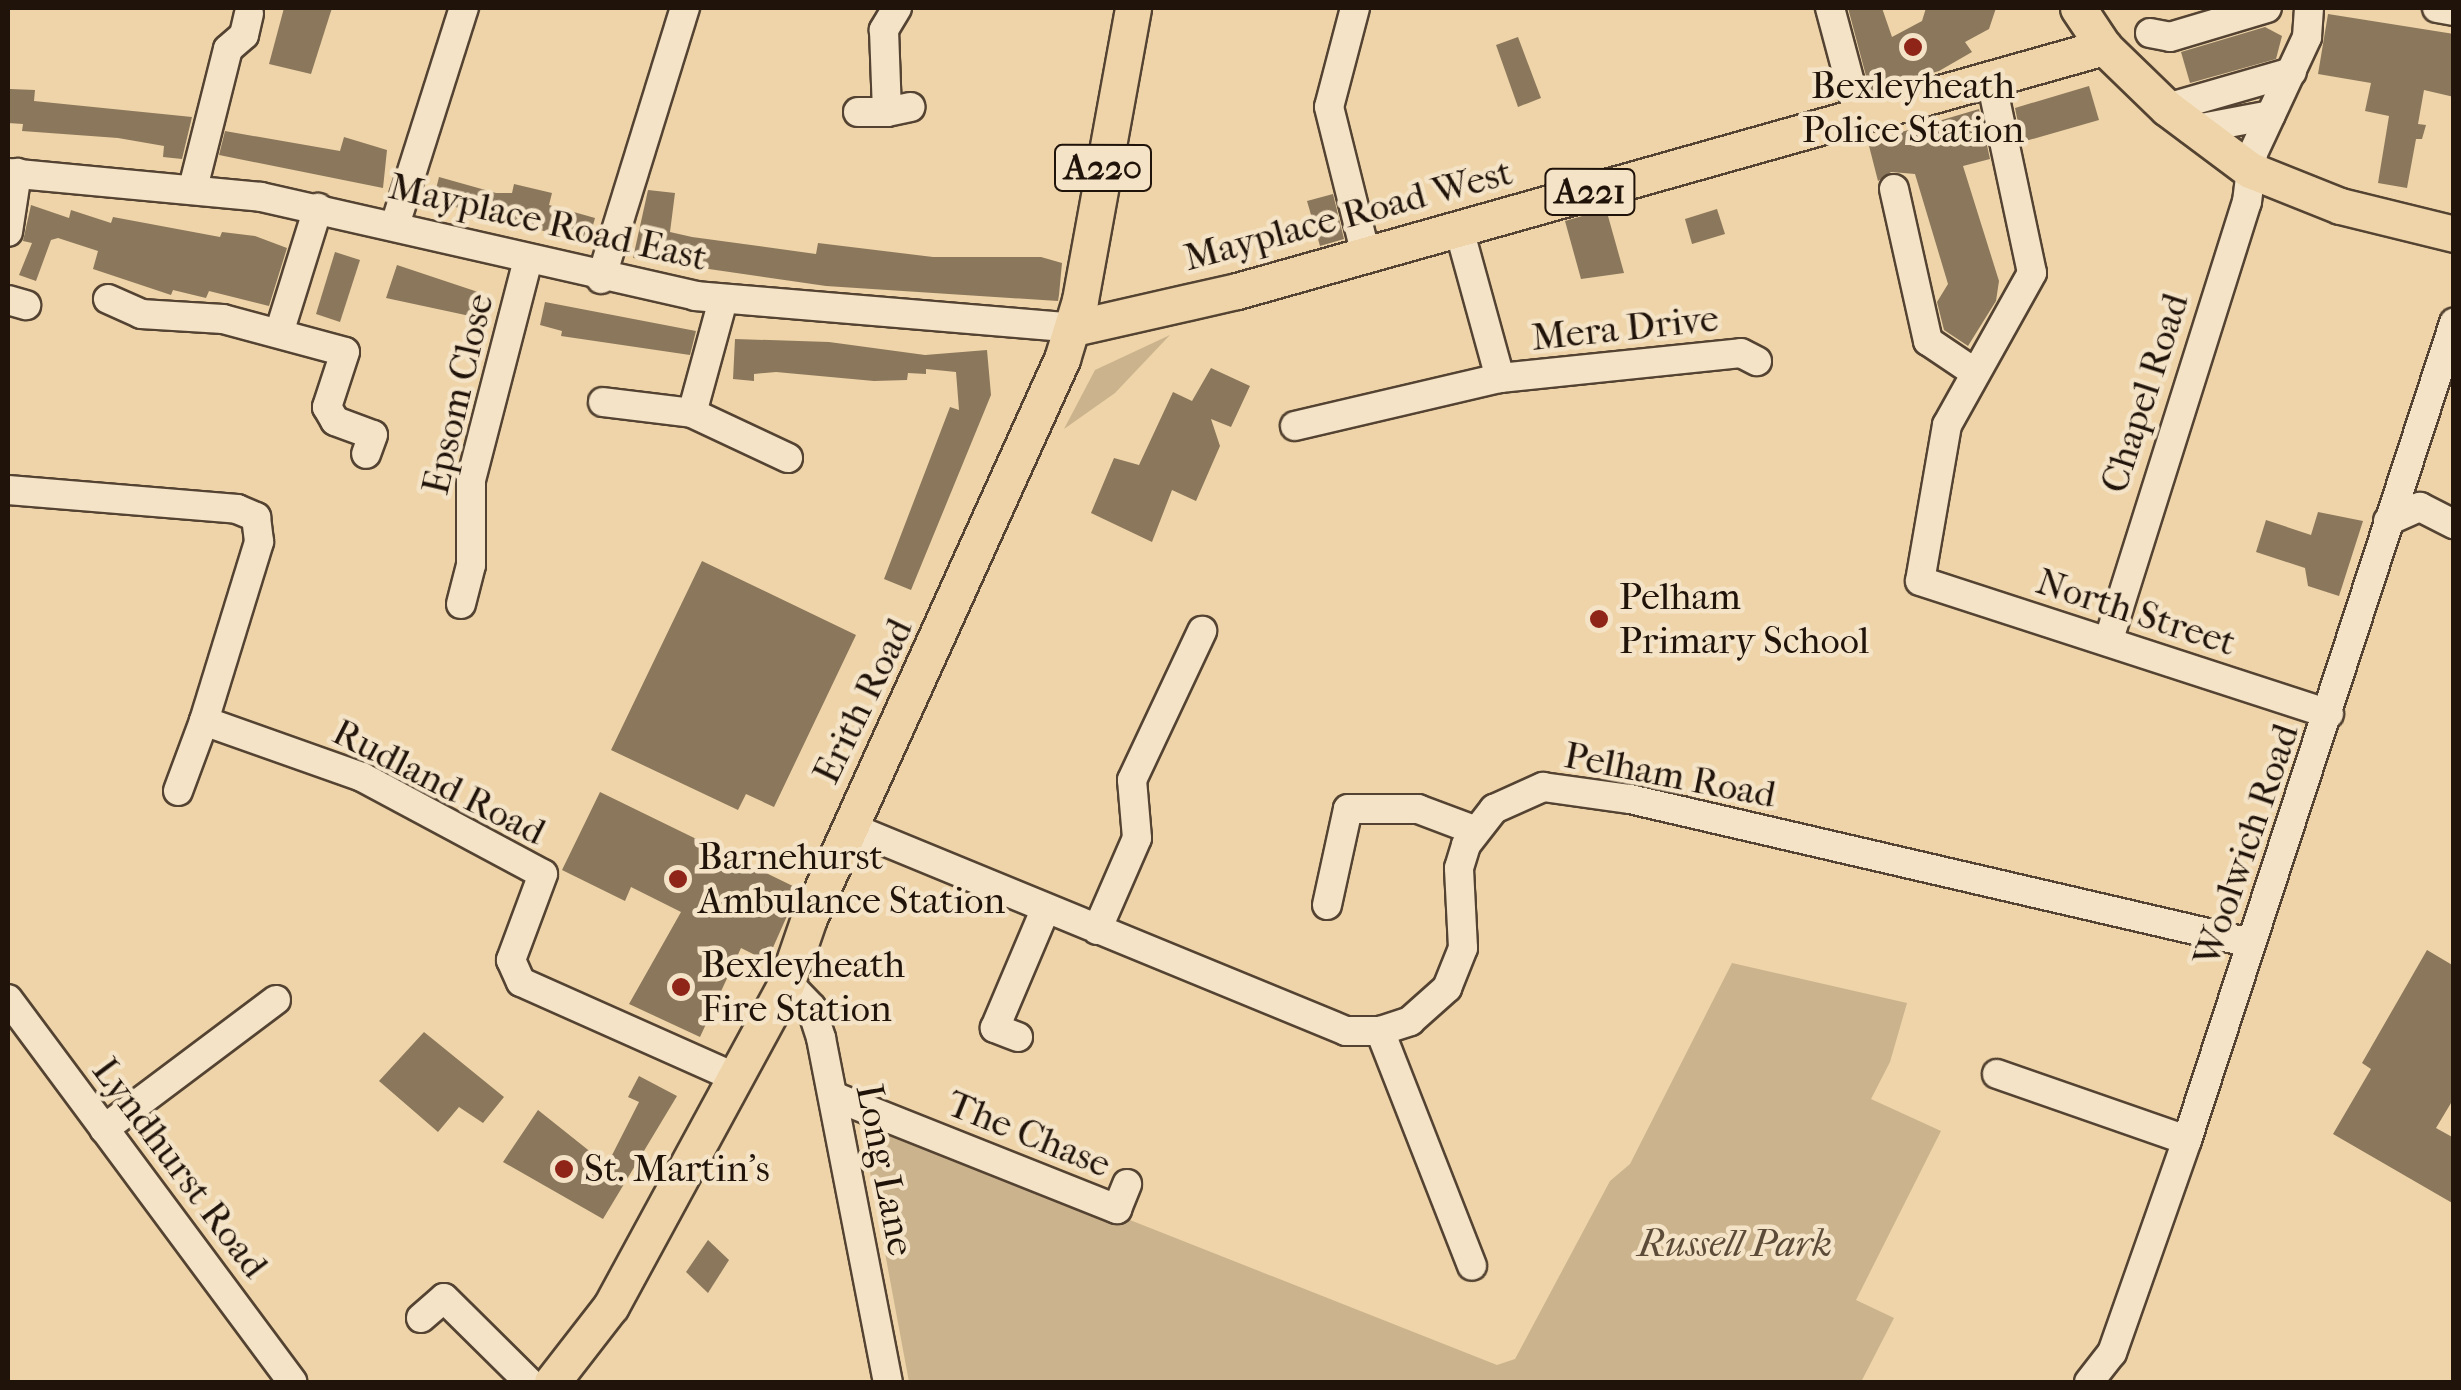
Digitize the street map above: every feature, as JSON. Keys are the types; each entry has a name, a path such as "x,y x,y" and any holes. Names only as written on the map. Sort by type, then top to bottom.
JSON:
{"main road":[{"name":"Erith Road","path":"552,1382 611,1306 732,1076 788,982 850,827 954,608 1074,328 1132,8"},
{"path":"2078,8 2104,47 2178,118 2250,170 2340,206 2454,234"},
{"name":"Mayplace Road West","path":"1074,328 1114,323 1460,230 1859,116 1992,85 2104,47"}],"street":[{"path":"395,225 464,8"},
{"path":"601,279 685,8"},
{"path":"858,112 898,110 884,30 897,8"},
{"path":"1355,8 1329,107 1366,255"},
{"path":"1830,8 1859,116"},
{"path":"2104,47 2150,33 2162,22 2216,8"},
{"path":"2150,33 2170,37 2267,8"},
{"name":"Chapel Road","path":"2109,638 2247,202 2250,170 2307,37 2309,8"},
{"path":"2436,8 2454,11"},
{"path":"193,188 228,49 244,35 249,14"},
{"path":"2178,118 2292,72"},
{"path":"1894,189 1928,341 1974,372 2032,272 1992,85"},
{"path":"2178,118 2268,121"},
{"path":"8,232 12,173"},
{"name":"Mayplace Road East","path":"12,173 193,188 318,208 601,279 723,300 1001,317 1074,328"},
{"path":"280,330 318,208"},
{"name":"Mera Drive","path":"1460,230 1500,378"},
{"name":"Epsom Close","path":"462,604 470,568 472,480 528,260"},
{"path":"108,298 140,314 280,330 345,352 328,406 335,421 373,434 366,454"},
{"path":"692,413 723,300"},
{"name":"Woolwich Road","path":"2090,1382 2112,1353 2187,1140 2329,714 2399,481 2454,323"},
{"name":"Mera Drive","path":"1294,426 1500,378 1742,353 1757,361"},
{"name":"North Street","path":"1974,372 1946,425 1920,581 2109,638 2329,714"},
{"path":"603,402 692,413 788,458"},
{"path":"2399,481 2420,506 2454,524"},
{"path":"8,490 236,509 256,517 258,542 204,721 178,791"},
{"path":"2388,522 2420,506"},
{"path":"1097,930 1137,838 1132,780 1202,631"},
{"name":"Rudland Road","path":"204,721 362,777 543,874 511,960 521,982 732,1076"},
{"name":"Pelham Road","path":"1474,830 1518,794 1565,785 2251,943"},
{"path":"850,827 1346,1031 1380,1031 1434,1004 1456,970 1464,918 1459,868 1474,830 1418,809 1348,809 1327,905"},
{"path":"1018,1037 995,1028 1046,908"},
{"name":"Long Lane","path":"788,982 811,1007 833,1096 888,1382"},
{"name":"Lyndhurst Road","path":"8,999 292,1382"},
{"path":"104,1129 276,1000"},
{"path":"1380,1031 1472,1266"},
{"path":"1997,1074 2187,1140"},
{"name":"The Chase","path":"833,1096 1117,1209 1126,1184"},
{"path":"422,1318 444,1298 530,1382"}],"green space":[{"path":"1170,335 1115,393 1064,429 1095,370"},
{"name":"Russell Park","path":"1732,963 1907,1003 1890,1062 1871,1099 1941,1131 1856,1300 1894,1318 1861,1382 909,1382 859,1113 1497,1365 1515,1359 1610,1181 1630,1164"}],"building":[{"path":"284,8 332,8 311,74 269,64"},
{"name":"Bexleyheath Police Station","path":"1848,8 1882,8 1892,37 1922,21 1926,8 1996,8 1989,29 1965,42 1972,52 1939,71 1870,91"},
{"path":"2328,14 2454,34 2454,97 2424,90 2418,124 2426,125 2422,139 2416,139 2407,188 2378,183 2389,116 2365,111 2371,83 2318,74"},
{"path":"2265,27 2282,36 2276,59 2190,83 2181,52"},
{"path":"1518,37 1541,98 1518,107 1496,45"},
{"path":"2089,86 2099,120 2022,142 2015,108"},
{"path":"10,89 35,90 34,101 192,117 182,159 163,157 164,146 118,138 22,131 23,124 8,123"},
{"path":"1979,109 1990,159 1963,166 1999,281 1996,301 1968,346 1944,330 1937,302 1948,284 1915,174 1891,172 1878,181 1868,142"},
{"path":"225,131 340,151 344,137 387,150 383,188 219,155"},
{"path":"439,177 496,193 512,193 514,184 552,193 549,205 595,218 588,243 433,201"},
{"path":"648,190 675,193 670,232 692,237 816,254 818,243 933,257 1041,257 1062,263 1058,301 826,286 633,258"},
{"path":"1333,194 1344,239 1320,246 1307,201"},
{"path":"31,205 69,218 71,210 111,223 113,217 220,237 222,232 255,236 287,248 269,306 209,291 206,298 173,290 171,295 93,269 98,251 58,238 51,240 36,281 19,275 32,243 23,241"},
{"path":"1606,209 1624,273 1581,279 1565,221"},
{"path":"1717,209 1725,234 1692,244 1685,219"},
{"path":"335,252 360,260 340,322 316,314"},
{"path":"397,265 490,296 484,319 386,298"},
{"path":"545,302 696,331 690,355 561,336 562,331 540,325"},
{"path":"735,339 829,342 925,355 987,350 991,395 911,590 884,579 950,407 959,410 956,372 926,369 926,374 908,373 907,380 874,381 776,372 754,374 754,381 733,379"},
{"path":"1211,368 1250,386 1231,427 1211,419 1220,446 1196,501 1172,490 1152,542 1091,513 1114,458 1139,465 1173,392 1192,401"},
{"path":"2318,512 2363,521 2339,596 2308,586 2305,568 2256,552 2266,520 2311,535"},
{"path":"702,561 856,635 774,807 746,794 738,810 611,750"},
{"name":"Barnehurst Ambulance Station","path":"600,792 799,889 767,961 741,948 700,1037 629,1004 681,912 631,887 625,901 562,870"},
{"path":"2427,950 2454,966 2454,1098 2436,1128 2454,1138 2454,1204 2333,1134 2371,1069 2362,1063"},
{"path":"424,1032 504,1097 483,1123 459,1107 438,1132 379,1081"},
{"name":"St. Martin's","path":"639,1076 677,1096 603,1219 503,1162 538,1110 607,1165 639,1102 628,1097"},
{"path":"708,1240 729,1260 708,1293 686,1272"}],"place":[{"name":"Bexleyheath Police Station","path":"1913,47"},
{"name":"Pelham Primary School","path":"1599,619"},
{"name":"Barnehurst Ambulance Station","path":"678,879"},
{"name":"Bexleyheath Fire Station","path":"681,987"},
{"name":"St. Martin's","path":"564,1169"}]}
